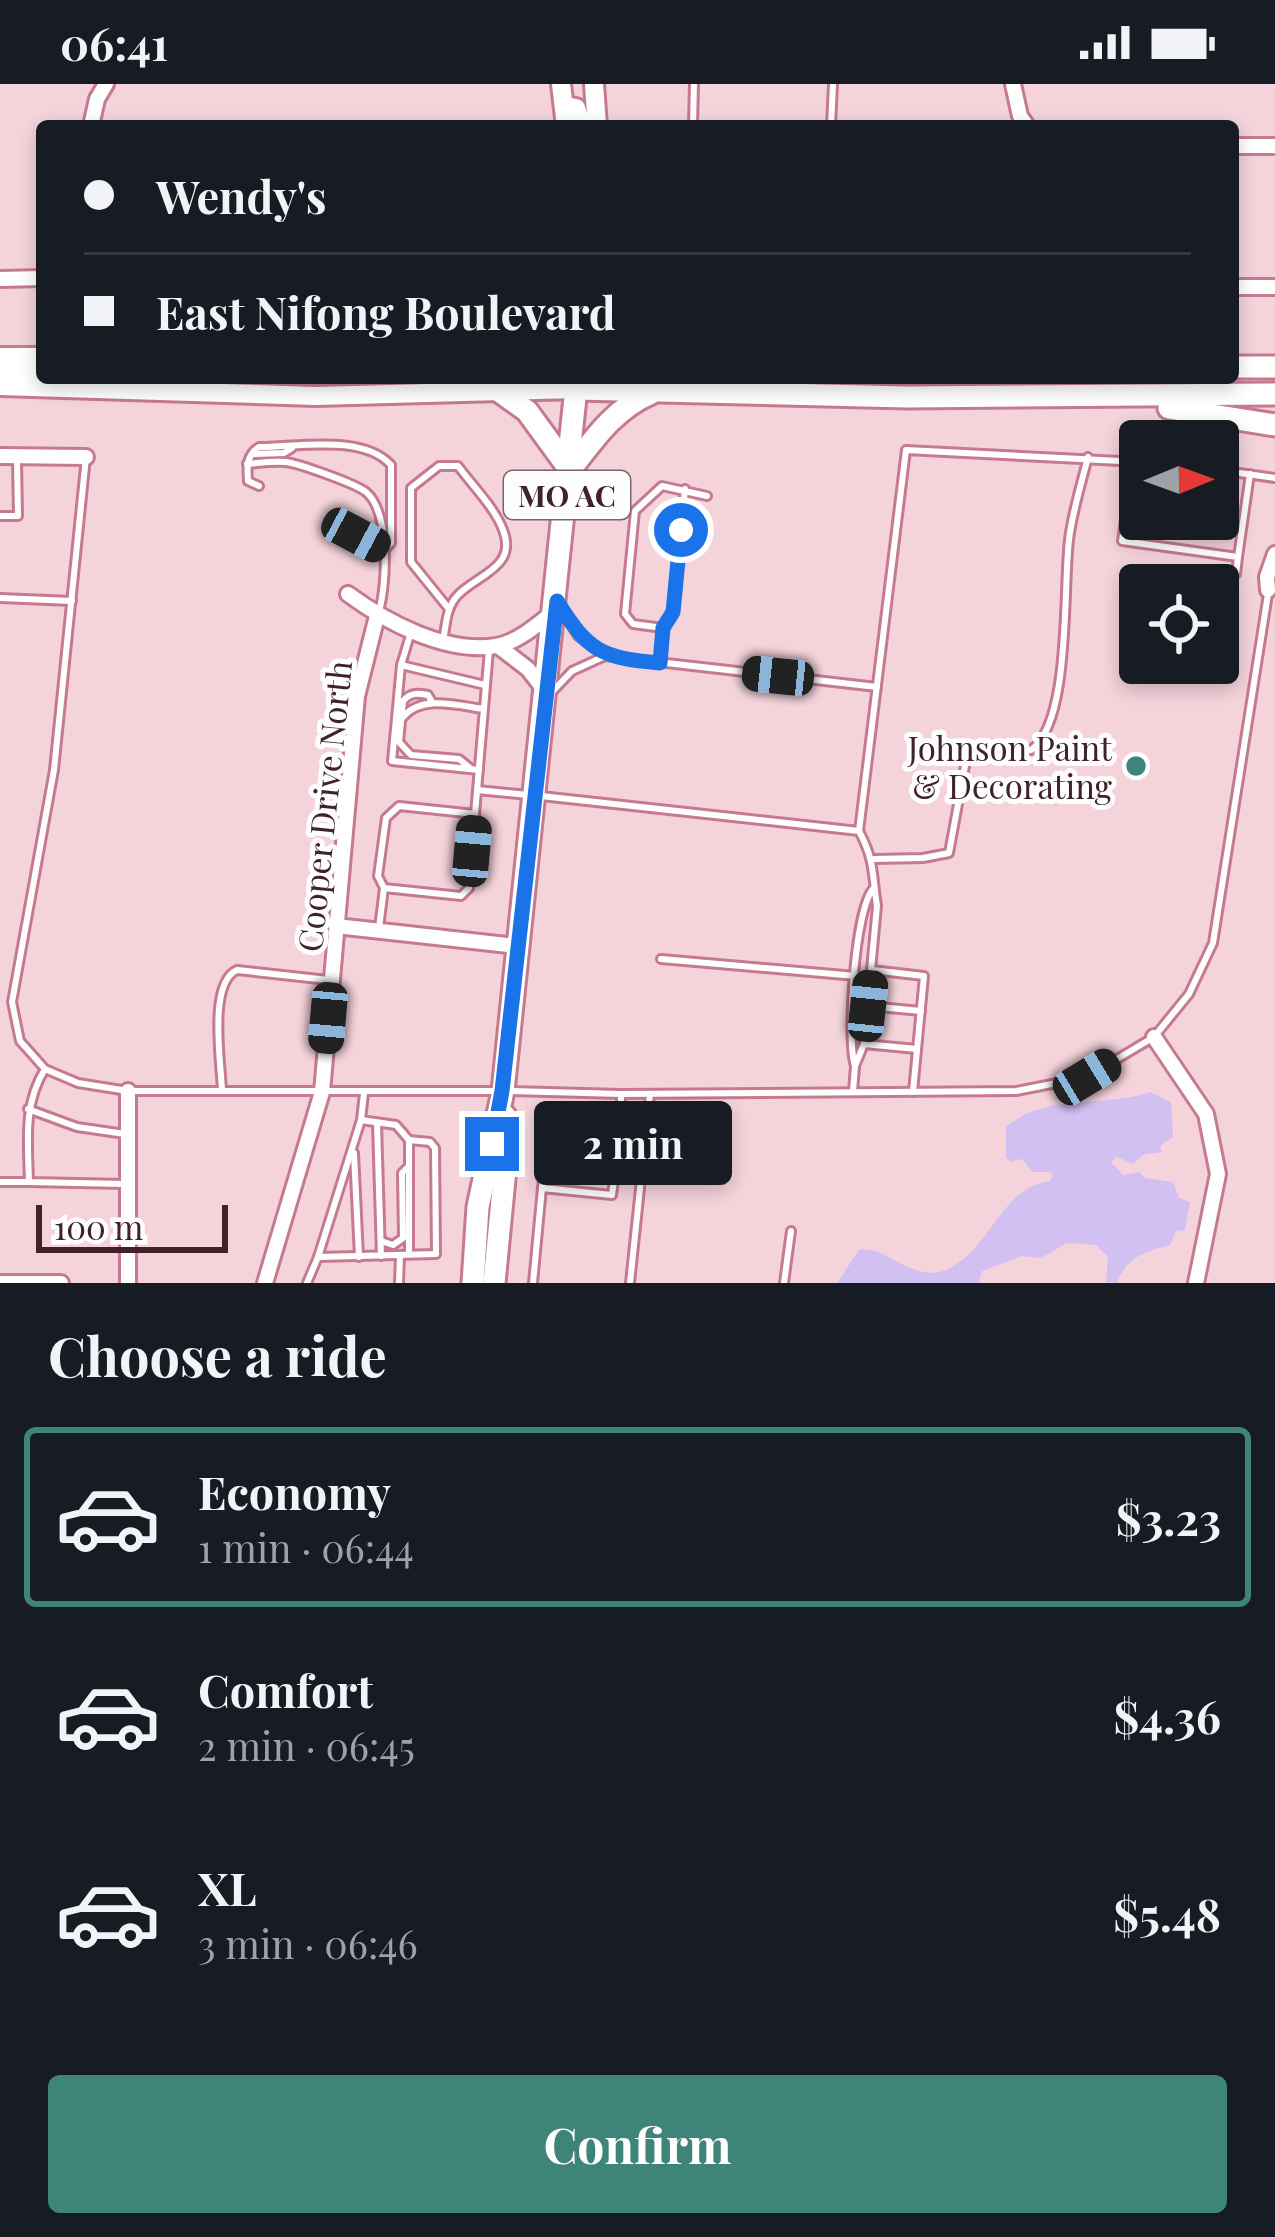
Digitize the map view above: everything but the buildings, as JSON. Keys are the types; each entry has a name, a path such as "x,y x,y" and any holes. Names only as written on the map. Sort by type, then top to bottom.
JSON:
{"main road":[{"path":"561,84 565,116"},
{"path":"594,84 597,120"},
{"path":"0,357 36,356"},
{"path":"1239,367 1275,367"},
{"path":"0,369 36,370"},
{"path":"0,386 316,396 499,392 577,384 656,392 907,398 1275,394"},
{"name":"MO AC","path":"472,1283 478,1207 502,1091 577,384"},
{"path":"499,392 527,411 569,470 630,402 656,392"},
{"path":"1086,396 1275,425"},
{"name":"MO AC","path":"494,1283 507,1148 502,1091"}],"street":[{"path":"93,120 106,84"},
{"path":"1013,84 1022,120"},
{"path":"1239,146 1275,146"},
{"path":"0,279 36,278"},
{"path":"1239,287 1275,287"},
{"path":"0,456 86,458"},
{"path":"1272,586 1267,577 1275,554"},
{"path":"348,594 377,616 443,641 494,646 528,669 545,695"},
{"path":"494,646 537,625 556,605"},
{"name":"Cooper Drive North","path":"266,1283 322,1092 359,684 377,616"},
{"path":"336,926 518,946"},
{"path":"1154,1037 1206,1114 1218,1174 1196,1283"},
{"path":"128,1090 128,1283"},
{"path":"0,1283 62,1283"}],"lane":[{"path":"693,120 694,84"},
{"path":"831,120 833,84"},
{"path":"259,486 248,481 248,464 259,447 364,448 381,454 391,466 391,543 384,550"},
{"path":"853,1093 855,1066 864,1044 877,906 874,859 859,831 906,451 1119,460"},
{"path":"0,516 18,516 17,457"},
{"path":"86,458 54,770 12,1002 20,1041 45,1069 78,1083 128,1090 1016,1091 1087,1077 1154,1037 1189,994 1213,943 1272,586"},
{"path":"874,859 949,853 967,755 979,750 1024,752 1042,740 1056,704 1069,536 1088,458"},
{"path":"248,464 288,462 366,492 378,511 384,550 386,588 377,616"},
{"path":"443,641 457,595 497,568 504,553 504,532 458,466 439,466 411,488 408,542 411,562 449,609"},
{"path":"1239,473 1275,478"},
{"path":"1237,564 1250,474"},
{"path":"663,628 633,624 625,614 635,511 662,486 707,496"},
{"path":"660,663 663,628 673,612 685,489"},
{"path":"329,521 384,550"},
{"path":"1122,540 1238,557"},
{"path":"0,598 72,601"},
{"path":"556,605 578,636 605,656 877,687"},
{"path":"412,629 401,665 392,761 474,769"},
{"path":"384,888 461,896 469,888 477,790 474,769 494,646"},
{"path":"545,695 572,671 605,656"},
{"path":"401,665 486,686"},
{"path":"432,702 428,695 416,692 407,696 399,742 411,754 460,759 474,769"},
{"path":"400,720 409,709 432,702 483,709"},
{"path":"477,790 859,831"},
{"path":"378,931 384,888 378,876 386,818 399,806 475,814"},
{"path":"855,1066 851,1051 856,976 864,901 873,889"},
{"path":"661,959 856,976"},
{"path":"222,1091 219,1010 221,986 228,974 237,970 331,980"},
{"path":"872,970 924,976 914,1092"},
{"path":"868,1006 921,1011"},
{"path":"864,1044 917,1049"},
{"path":"29,1183 28,1109 32,1089 45,1069"},
{"path":"307,1283 354,1148 364,1093"},
{"path":"542,1188 612,1195 621,1094"},
{"path":"629,1283 650,1094"},
{"path":"28,1109 77,1127 128,1135"},
{"path":"361,1120 396,1125 409,1140 399,1283"},
{"path":"377,1123 381,1256"},
{"path":"533,1283 549,1123 621,1128"},
{"path":"318,1257 436,1254 435,1148 430,1142 409,1140"},
{"path":"354,1148 359,1257"},
{"path":"380,1241 393,1245 403,1238 402,1173 409,1166"},
{"path":"0,1182 128,1184"},
{"path":"784,1283 790,1231"}],"shaded area":[{"path":"1150,1092 1171,1102 1173,1137 1160,1146 1162,1152 1143,1155 1133,1164 1117,1157 1111,1162 1123,1175 1139,1172 1145,1178 1173,1182 1179,1198 1190,1202 1185,1230 1176,1231 1170,1245 1131,1262 1117,1283 1106,1282 1108,1257 1096,1245 1067,1243 1041,1258 1022,1256 982,1271 979,1283 837,1283 859,1250 879,1252 921,1272 946,1270 974,1249 1019,1195 1050,1181 1051,1172 1033,1172 1022,1159 1011,1162 1006,1158 1006,1127 1022,1116 1058,1105"}],"place":[{"name":"Johnson Paint & Decorating","path":"1136,766"}],"route":[{"path":"492,1144 502,1091 557,601 578,636 605,656 660,663 663,628 673,612 681,530"}]}
